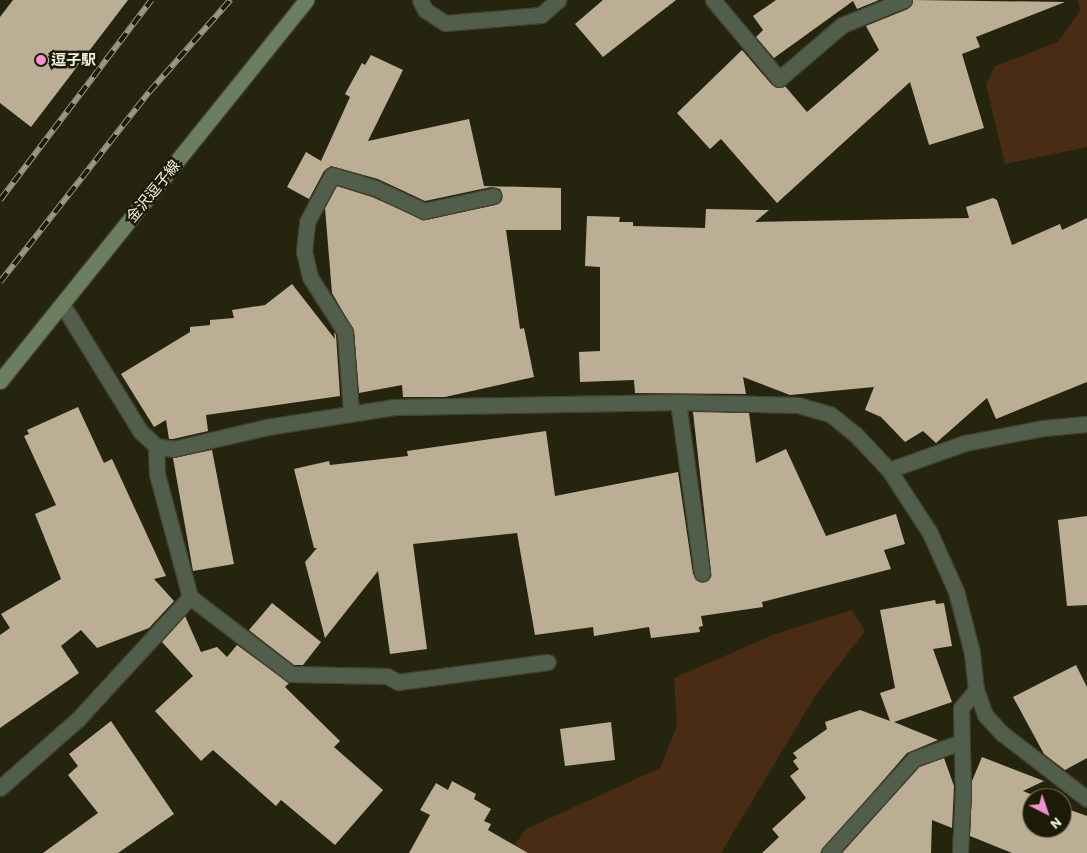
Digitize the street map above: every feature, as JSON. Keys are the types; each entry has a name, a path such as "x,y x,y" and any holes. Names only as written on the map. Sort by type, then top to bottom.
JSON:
{"main road":[{"name":"金沢逗子線","path":"0,381 306,0"}],"street":[{"path":"420,0 425,10 445,23 541,15 558,0"},
{"path":"712,0 779,79 842,25 904,0"},
{"path":"351,412 345,332 310,277 304,252 307,222 332,175 375,188 424,211 493,196"},
{"path":"62,304 140,431 156,446 173,449 351,412 414,407 678,402 798,406 830,414 855,434 889,470 930,533 956,591 972,653 976,690 985,715 1003,734 1087,799"},
{"path":"678,402 702,574"},
{"path":"889,470 965,443 1044,428 1087,424"},
{"path":"156,446 157,474 190,597 291,674 387,676 398,682 548,662"},
{"path":"0,788 78,719 190,597"},
{"path":"960,853 963,790 961,708 976,690"},
{"path":"829,853 914,760 961,742"}],"shaded area":[{"path":"1078,0 1087,0 1087,147 1005,164 986,85 995,66 1058,42 1080,11"},
{"path":"852,610 865,631 815,696 721,853 509,853 526,829 660,768 677,726 674,678 775,634"}],"building":[{"name":"逗子駅","path":"13,0 128,0 31,127 0,103 0,17"},
{"path":"603,0 676,0 603,57 575,24"},
{"path":"776,0 879,0 857,9 853,1 774,58 756,37 763,30 753,16"},
{"path":"913,0 1065,2 976,37 980,47 962,54 984,128 929,145 910,82 777,203 721,139 710,149 677,113 742,50 772,85 785,86 807,112 879,50 866,26 908,9"},
{"path":"371,55 403,70 368,141 469,119 484,186 561,188 561,230 506,230 520,329 524,328 534,377 445,397 403,397 402,385 359,393 354,331 332,293 325,208 337,186 372,197 425,220 495,205 502,194 500,189 491,187 425,201 378,179 331,166 324,171 309,199 287,187 306,152 321,161 350,97 345,94 362,63 365,65"},
{"path":"993,198 997,200 1012,245 1060,224 1062,230 1087,218 1087,382 996,419 987,398 936,443 923,431 905,442 881,417 865,410 874,387 790,395 743,377 746,394 635,393 634,380 580,382 579,352 600,351 600,267 585,266 587,216 620,217 619,222 633,222 633,226 705,228 706,209 769,210 755,222 969,218 966,207"},
{"path":"292,284 335,339 334,332 336,335 340,396 206,415 208,431 173,439 169,439 166,420 154,427 121,374 190,332 190,327 210,325 210,320 234,318 232,310 265,305"},
{"path":"78,407 104,463 112,459 166,576 154,579 174,601 149,628 97,648 81,630 61,646 79,673 0,728 0,635 10,628 1,614 61,579 35,514 56,505 24,436 29,434 27,430"},
{"path":"693,412 749,413 756,463 786,449 826,536 896,514 905,544 884,550 891,569 762,602 763,607 701,616 703,626 699,627 700,632 651,638 649,627 594,636 593,627 535,635 517,533 413,544 427,649 390,654 378,571 325,638 305,562 317,548 314,548 294,469 329,461 330,465 408,456 407,451 546,431 555,496 678,472 693,574 698,581 704,582 711,572"},
{"path":"212,450 234,564 193,571 173,458"},
{"path":"1087,516 1087,605 1067,606 1058,520"},
{"path":"935,600 936,604 944,603 952,646 933,649 952,702 894,722 938,740 907,753 820,853 762,853 779,837 772,829 806,798 790,776 799,769 793,761 797,758 793,753 827,729 825,722 860,710 890,721 880,693 895,688 880,610"},
{"path":"272,603 321,642 303,665 294,665 249,630"},
{"path":"185,616 201,652 217,647 227,657 237,645 289,683 285,687 340,741 334,747 383,790 335,845 281,800 276,806 213,750 201,761 155,711 193,676 162,642"},
{"path":"1076,665 1087,687 1087,758 1065,770 1044,754 1013,697"},
{"path":"111,721 174,814 118,853 43,853 98,813 68,775 78,766 69,754"},
{"path":"611,722 615,760 565,766 560,729"},
{"path":"982,757 1044,781 1029,788 1022,788 1022,838 1072,838 1072,811 1087,816 1087,853 1012,853 970,836 972,781"},
{"path":"944,758 954,786 952,828 932,820 931,853 842,853 919,767"},
{"path":"452,781 476,794 474,799 491,809 484,821 491,824 488,830 528,853 409,853 430,815 420,810 436,783 448,790"}],"railway":[{"path":"0,200 151,0"},
{"path":"0,282 149,92 230,0"}],"place":[{"name":"逗子駅","path":"41,60"}]}
